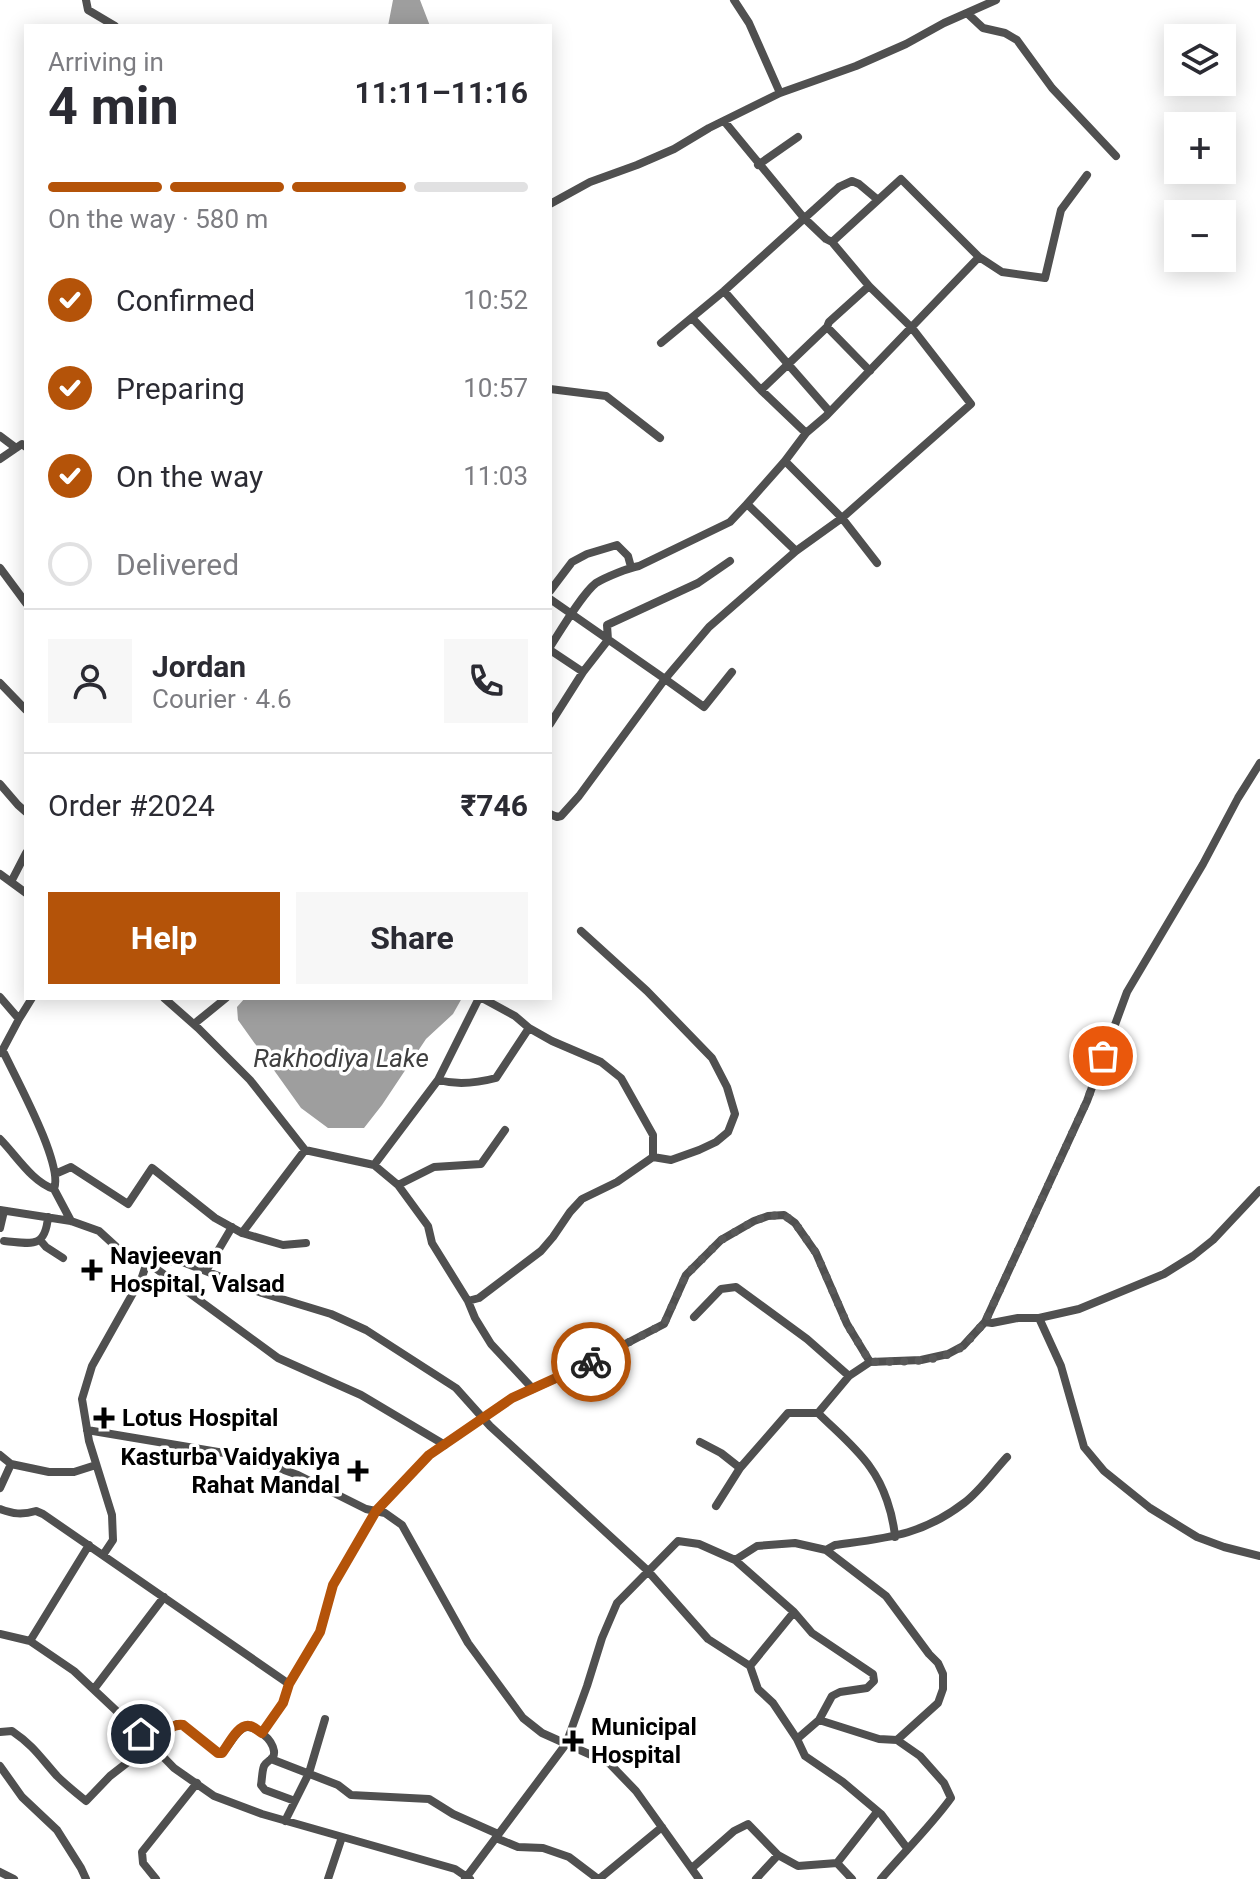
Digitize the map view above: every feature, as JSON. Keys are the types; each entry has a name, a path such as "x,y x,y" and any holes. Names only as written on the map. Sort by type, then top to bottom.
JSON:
{"street":[{"path":"86,0 88,10 112,24"},
{"path":"734,0 749,23 780,93"},
{"path":"552,203 590,182 674,149 780,93 856,66 996,0"},
{"path":"967,13 983,28 1005,33 1017,40 1052,88 1116,156"},
{"path":"552,815 561,816 579,796 665,679 709,627 796,551 842,518 971,404 912,328 869,286 832,242 804,218 724,121"},
{"path":"758,165 798,137"},
{"path":"832,242 901,179 979,257 1002,272 1045,278 1061,210 1087,175"},
{"path":"661,343 724,291 839,187 848,182 859,184 878,200"},
{"path":"552,645 572,613 596,584 730,522 806,433 979,257"},
{"path":"761,390 869,286"},
{"path":"724,291 829,411"},
{"path":"692,318 806,433"},
{"path":"827,327 870,371"},
{"path":"552,389 606,396 660,438"},
{"path":"0,436 16,448"},
{"path":"0,459 24,446"},
{"path":"785,461 842,518 877,563"},
{"path":"747,504 796,551"},
{"path":"552,588 572,562 617,545 628,556 631,567"},
{"path":"552,721 608,640 607,625 698,583 730,561"},
{"path":"0,568 24,600"},
{"path":"552,600 704,707 732,672"},
{"path":"552,649 583,672"},
{"path":"0,683 24,708"},
{"path":"818,1413 849,1376 870,1362 921,1360 948,1354 963,1346 985,1322 1087,1101 1127,992 1260,763"},
{"path":"0,784 24,810"},
{"path":"11,882 24,857"},
{"path":"0,874 24,892"},
{"path":"468,1301 479,1298 541,1251 582,1199 617,1182 653,1157 671,1160 716,1142 728,1132 735,1114 727,1087 712,1058 647,991 581,931"},
{"path":"0,997 19,1019"},
{"path":"31,1000 1,1053 47,1143 57,1184 54,1189"},
{"path":"166,1000 250,1080 305,1150 374,1165 398,1185 428,1226 432,1243 491,1344 533,1389"},
{"path":"194,1024 224,1000"},
{"path":"374,1165 438,1080 479,1000"},
{"path":"484,1000 552,1041 601,1062 621,1078 653,1135 653,1157"},
{"path":"438,1080 449,1083 480,1082 496,1078 529,1028"},
{"path":"398,1185 434,1167 481,1164 505,1130"},
{"path":"0,1139 31,1173 54,1189 71,1221"},
{"path":"242,1233 305,1150"},
{"path":"55,1174 71,1167 128,1204 152,1168 215,1218 242,1233 283,1245 306,1243"},
{"path":"985,1322 1039,1318 1079,1309 1164,1274 1213,1240 1260,1190"},
{"path":"0,1228 2,1211 71,1221 99,1231 123,1253 147,1262 278,1358 361,1395 445,1445"},
{"path":"262,1733 283,1703 289,1684 320,1632 333,1585 376,1511 429,1455 512,1398 575,1370 664,1324 686,1275 721,1240 768,1216 784,1215 795,1223 816,1253 847,1324 870,1362"},
{"path":"4,1241 32,1243 40,1240 46,1231 48,1217"},
{"path":"206,1271 232,1227"},
{"path":"40,1240 63,1258"},
{"path":"147,1262 180,1261 262,1293 331,1314 366,1330 456,1388 484,1418 647,1570 708,1639 750,1666 758,1689 773,1703 805,1756 881,1814 907,1848"},
{"path":"103,1555 113,1540 112,1515 96,1465 82,1399 92,1366 142,1277 147,1262"},
{"path":"694,1317 721,1289 736,1287 807,1339 849,1376"},
{"path":"1039,1318 1061,1366 1084,1447 1104,1471 1150,1508 1197,1537 1260,1556"},
{"path":"716,1506 740,1468 788,1413 818,1413 869,1465 894,1519 895,1537"},
{"path":"87,1430 248,1457 298,1475 366,1509 385,1513 402,1525 468,1643 523,1718 542,1733 609,1763 636,1791 699,1879"},
{"path":"700,1442 740,1468"},
{"path":"0,1455 11,1464 49,1472 74,1472 96,1465"},
{"path":"826,1550 835,1545 895,1537 923,1529 966,1502 1007,1457"},
{"path":"0,1488 11,1464"},
{"path":"0,1509 12,1514 36,1511 289,1684"},
{"path":"0,1634 30,1641 74,1671 174,1768 214,1796 285,1821 455,1869 467,1878 566,1744 617,1603 678,1541 699,1544 735,1560 794,1612 812,1633 873,1674 874,1681 867,1688 832,1696 819,1720 797,1739"},
{"path":"735,1560 757,1546 795,1543 826,1550 886,1596 938,1663 943,1674 943,1689 938,1703 897,1740"},
{"path":"30,1641 89,1545"},
{"path":"94,1689 164,1597"},
{"path":"750,1666 794,1612"},
{"path":"285,1821 309,1773 325,1719"},
{"path":"819,1720 879,1739 897,1740 920,1756 944,1783 951,1798 934,1822 881,1879"},
{"path":"0,1732 12,1731 31,1744 55,1774 86,1801 110,1776 177,1724 183,1725 218,1753 222,1753 240,1729 250,1726 267,1737 274,1748 273,1757 264,1767 261,1785 265,1790 295,1801"},
{"path":"271,1759 338,1785 351,1795 429,1799 518,1847 543,1848 569,1857 598,1879 662,1827"},
{"path":"0,1766 22,1797 57,1830 86,1879"},
{"path":"156,1879 143,1863 142,1852 197,1783"},
{"path":"692,1868 734,1831 748,1824 778,1855 798,1866 837,1863 877,1812"},
{"path":"328,1879 342,1837"},
{"path":"756,1879 778,1855"},
{"path":"837,1863 852,1879"},
{"path":"0,1872 14,1879"}],"water":[{"path":"393,0 420,0 429,24 388,24"},
{"name":"Rakhodiya Lake","path":"243,1000 461,1000 453,1014 426,1039 364,1128 328,1128 301,1108 238,1020 237,1007"}],"way so far":[{"path":"591,1362 664,1324 686,1275 721,1240 754,1221 784,1215 795,1223 816,1253 847,1324 870,1362 921,1360 948,1354 963,1346 985,1322 1087,1101 1103,1056"}],"place":[{"name":"Navjeevan Hospital, Valsad","path":"92,1270"},
{"name":"Lotus Hospital","path":"104,1418"},
{"name":"Kasturba Vaidyakiya Rahat Mandal","path":"358,1471"},
{"name":"Municipal Hospital","path":"573,1741"}],"route":[{"path":"141,1734 151,1745 170,1728 183,1725 222,1753 245,1726 262,1733 283,1703 289,1684 320,1632 333,1585 376,1511 429,1455 512,1398 591,1362"}]}
